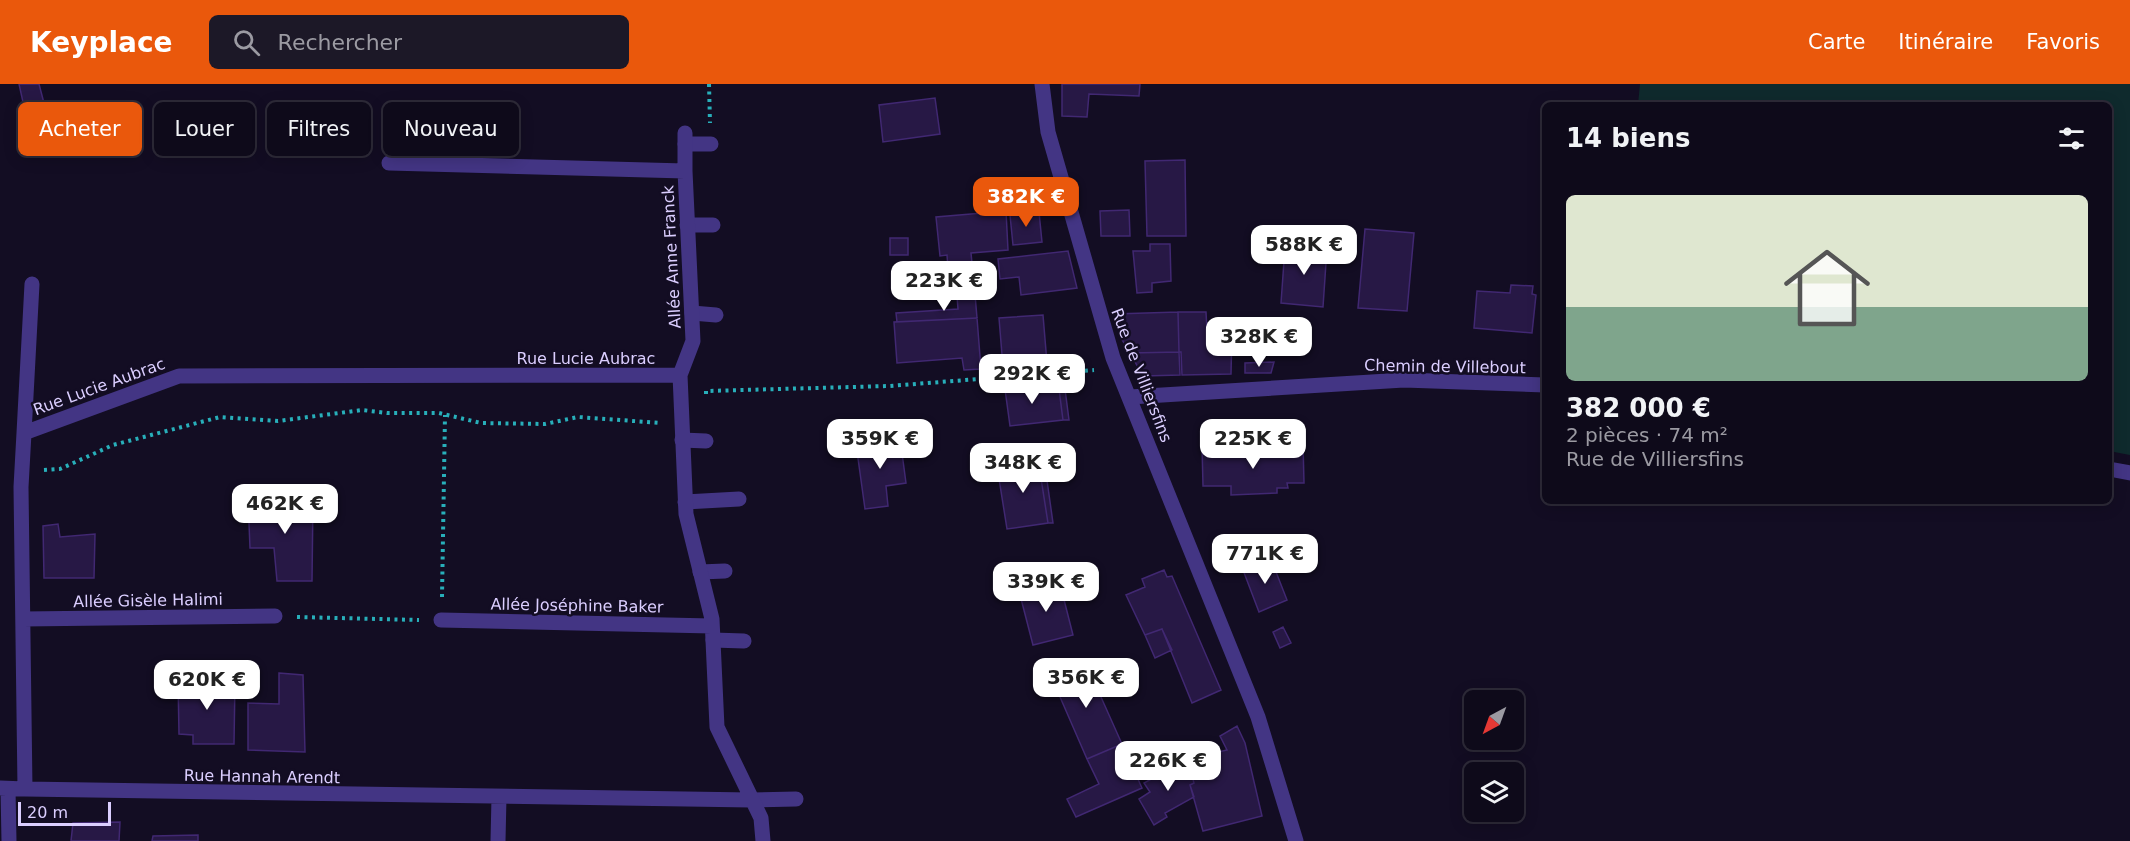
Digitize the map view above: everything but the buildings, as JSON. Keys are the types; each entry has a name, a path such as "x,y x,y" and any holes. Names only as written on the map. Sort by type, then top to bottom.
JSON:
{"street":[{"name":"Rue de Villiersfins","path":"1042,84 1048,132 1117,368 1258,717 1296,841"},
{"name":"Allée Anne Franck","path":"680,375 693,341 685,138 711,144"},
{"name":"Allée Anne Franck","path":"389,163 685,171"},
{"path":"687,225 713,225"},
{"name":"Rue Lucie Aubrac","path":"25,789 21,487 32,284"},
{"path":"692,313 716,315"},
{"path":"680,375 686,514 713,633 717,727 761,818 763,841"},
{"name":"Rue Lucie Aubrac","path":"24,433 179,376 680,375"},
{"name":"Chemin de Villebout","path":"1130,397 1404,380 1542,385"},
{"path":"682,432 706,441"},
{"path":"2112,470 2130,473"},
{"path":"685,502 739,499"},
{"path":"700,572 725,571"},
{"name":"Allée Gisèle Halimi","path":"22,619 275,616"},
{"name":"Allée Joséphine Baker","path":"441,620 713,633 744,641"},
{"path":"9,841 4,789 25,789"},
{"name":"Rue Hannah Arendt","path":"25,789 499,797 796,799"},
{"path":"498,841 499,797"}],"path":[{"path":"709,84 711,144"},
{"path":"706,402 706,391 889,386 1117,368"},
{"path":"41,470 60,469 113,445 220,417 278,421 362,410 445,414 481,423 545,424 578,417 682,432"},
{"path":"275,616 441,620 445,414"}],"green space":[{"path":"1640,84 2130,84 2130,455 2112,452 2112,102 1638,102"}]}
